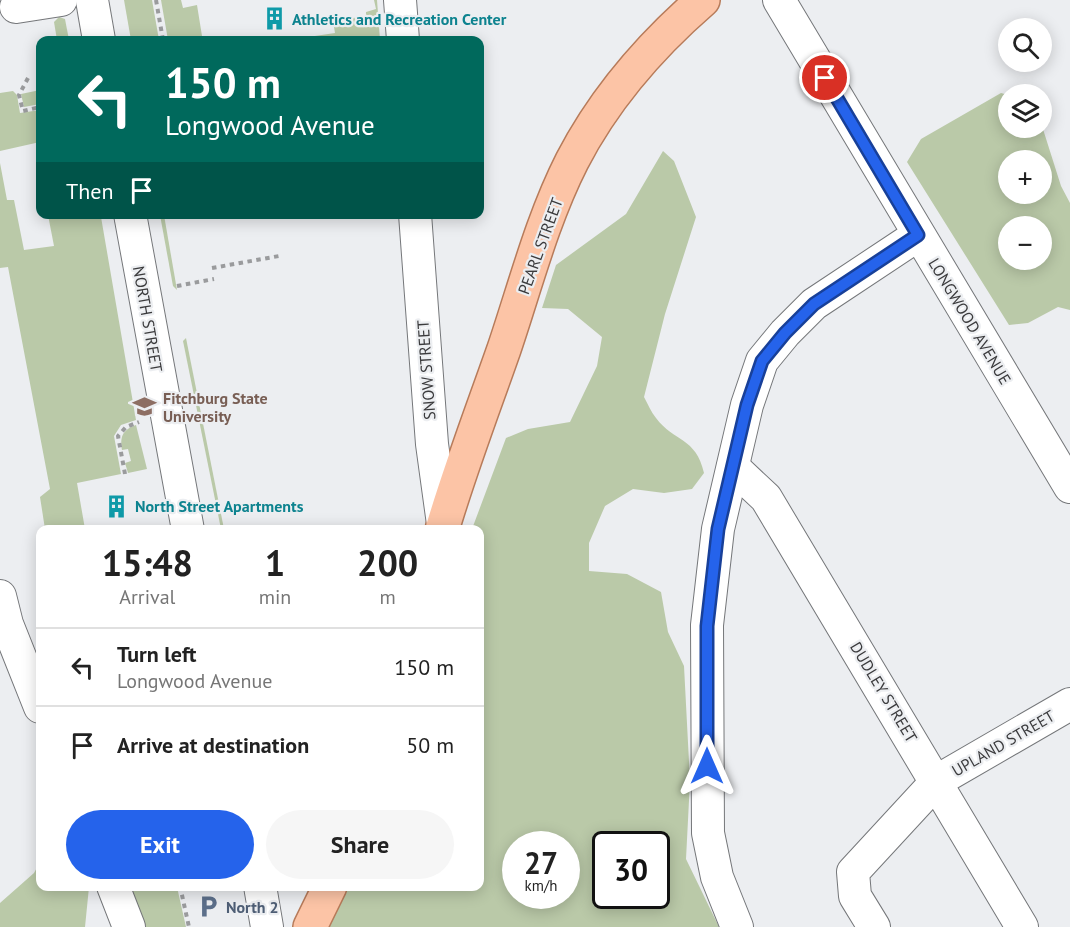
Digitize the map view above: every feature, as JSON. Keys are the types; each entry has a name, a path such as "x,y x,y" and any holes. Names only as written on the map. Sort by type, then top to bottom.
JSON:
{"main road":[{"name":"PEARL STREET","path":"443,525 548,221 572,162 596,120 625,79 660,38 703,0"},
{"path":"310,927 328,891"}],"street":[{"path":"16,7 61,0"},
{"path":"92,0 98,36"},
{"path":"400,0 403,36"},
{"name":"LONGWOOD AVENUE","path":"779,0 1070,487"},
{"name":"NORTH STREET","path":"131,219 187,525"},
{"name":"SNOW STREET","path":"415,219 432,444 442,525"},
{"path":"737,927 717,877 708,833 707,626 718,529 747,405 762,361 785,333 814,304 918,235"},
{"name":"DUDLEY STREET","path":"733,467 766,498 937,781 1022,927"},
{"path":"2,616 36,697"},
{"name":"UPLAND STREET","path":"874,927 855,896 853,872 937,781 1070,704"},
{"path":"115,891 129,927"},
{"path":"261,891 267,927"}],"path":[{"path":"156,0 162,36"},
{"path":"28,78 19,95 23,111 36,108"},
{"path":"212,268 279,256"},
{"path":"177,286 214,279"},
{"path":"125,474 117,436 126,427 143,422"},
{"path":"181,891 189,927"}],"green space":[{"path":"124,0 152,0 158,36 130,36"},
{"path":"161,0 181,0 183,8 197,5 202,36 167,36"},
{"path":"374,0 377,0 380,36 315,36 335,33 333,21 366,16 366,12 376,9"},
{"path":"59,17 65,19 68,36 56,36 54,22"},
{"path":"13,91 17,95 20,113 36,111 36,143 0,151 0,93"},
{"path":"36,91 36,105 24,107 21,94"},
{"path":"998,95 998,138 1046,138 1050,150 998,150 998,204 1052,204 1052,158 1061,186 1070,203 1070,310 1058,307 1028,323 1009,325 907,162 921,139"},
{"path":"663,151 674,161 696,217 665,314 644,397 654,416 663,426 696,453 704,473 692,489 664,493 633,489 605,506 589,543 589,571 627,574 661,592 668,632 684,666 690,781 686,859 719,927 328,927 346,891 484,891 484,525 473,525 506,438 528,429 570,422 597,366 602,337 568,309 542,308 556,265 626,214"},
{"path":"0,163 7,200 14,200 24,250 54,246 49,219 101,219 136,420 121,425 114,436 121,474 77,483 84,525 44,525 40,497 50,489 8,267 0,268"},
{"path":"161,219 165,219 177,290 173,286"},
{"path":"186,338 223,525 220,525 183,341"},
{"path":"136,425 147,469 128,473 125,463 131,461 128,449 122,450 121,441 125,432"},
{"path":"36,869 36,891 89,891 85,927 0,927 0,903"},
{"path":"132,891 178,891 186,927 146,927"}],"place":[{"name":"Athletics and Recreation Center","path":"274,19"},
{"name":"Fitchburg State University","path":"145,407"},
{"name":"North Street Apartments","path":"117,506"},
{"name":"North 2","path":"208,907"}],"route":[{"path":"707,766 707,626 718,529 747,405 762,361 785,333 814,304 918,235 825,78"}]}
